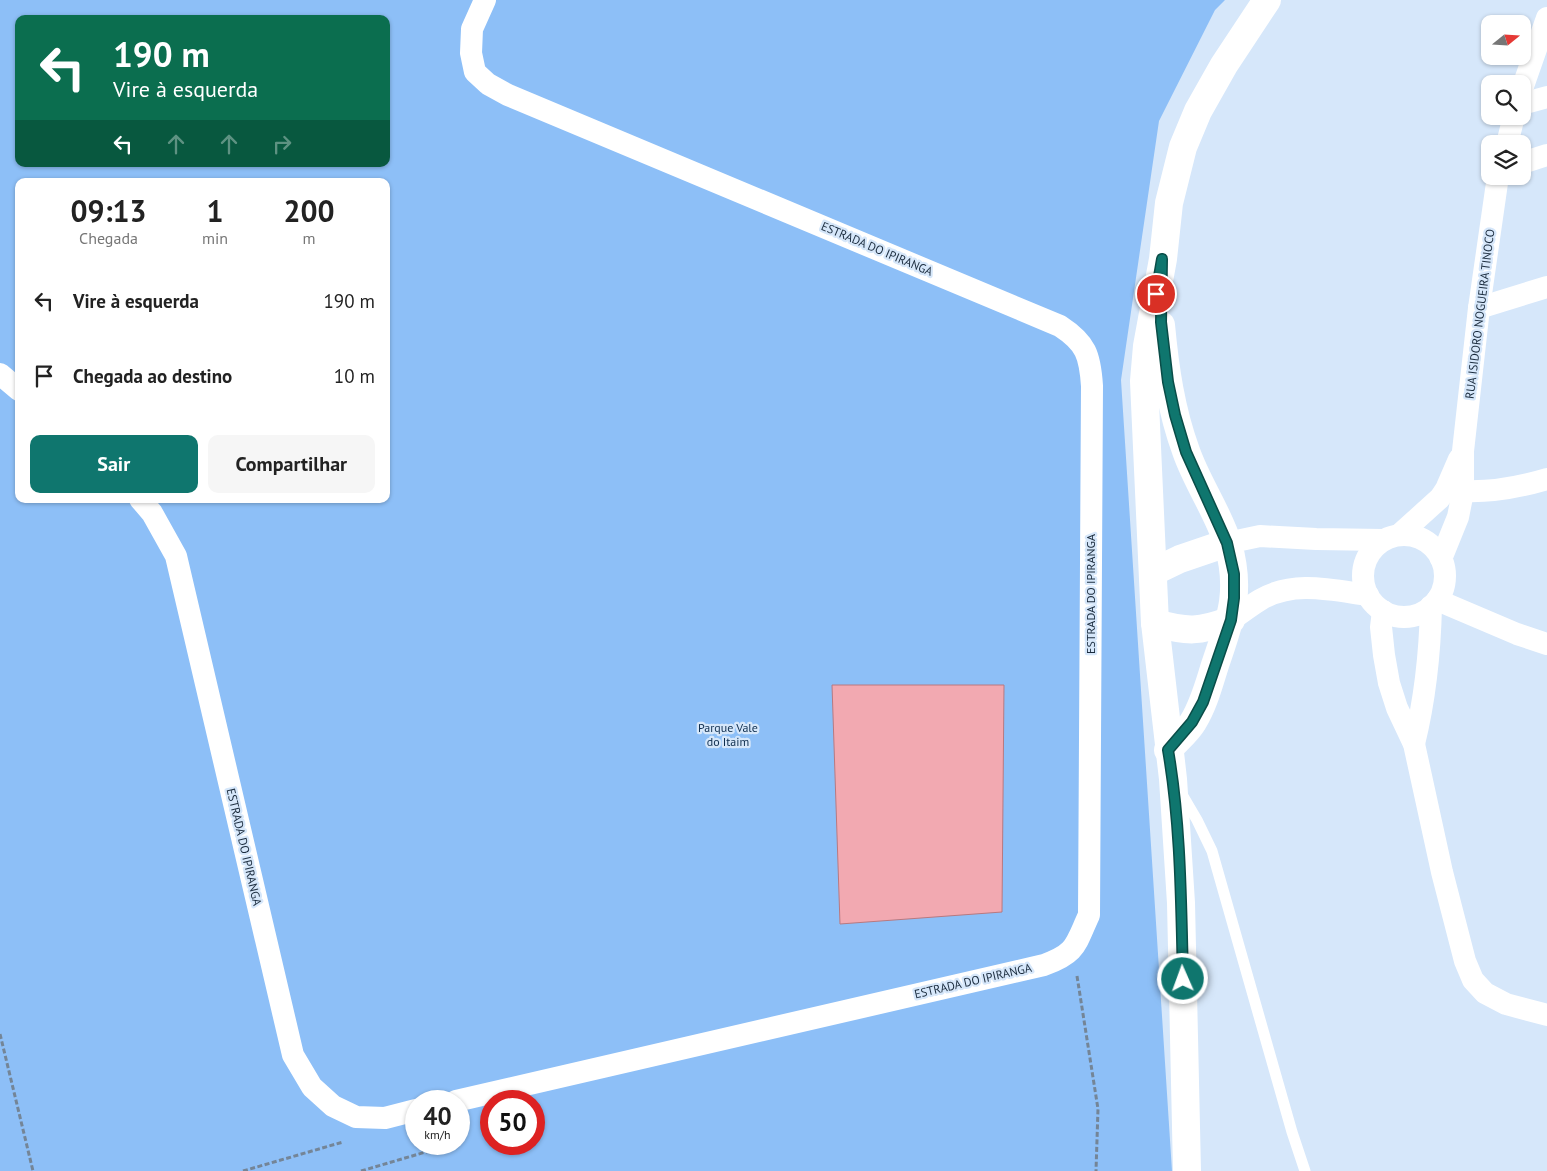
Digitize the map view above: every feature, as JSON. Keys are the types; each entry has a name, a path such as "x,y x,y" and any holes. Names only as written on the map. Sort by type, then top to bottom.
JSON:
{"main road":[{"path":"1187,1171 1181,904 1173,779 1168,750 1155,623 1144,381 1147,346 1162,259 1169,203 1183,147 1198,111 1224,65 1267,0"},
{"path":"1162,259 1161,322 1168,382 1175,415 1186,452 1227,543 1234,574 1234,598 1231,620 1203,702 1192,722 1168,750"},
{"path":"1153,572 1188,556 1227,543"},
{"path":"1155,623 1180,630 1196,630 1231,620"}],"street":[{"name":"ESTRADA DO IPIRANGA","path":"470,1098 1044,965 1061,959 1073,950 1089,915 1092,386 1090,364 1085,348 1076,336 1060,326 508,95 488,84 475,72 471,53 472,29 486,0"},
{"path":"1527,75 1547,18"},
{"path":"1531,101 1547,97"},
{"path":"1531,160 1547,155"},
{"name":"RUA ISIDORO NOGUEIRA TINOCO","path":"1441,558 1458,516 1455,490 1463,451 1479,308 1497,185"},
{"path":"1479,308 1547,287"},
{"path":"0,374 15,387"},
{"path":"1547,479 1528,485 1455,490 1371,550 1364,565 1364,580 1375,603 1381,627 1389,682 1414,744 1457,934 1473,980 1486,993 1506,1004 1547,1015"},
{"name":"ESTRADA DO IPIRANGA","path":"143,503 152,514 176,556 293,1054 312,1087 333,1106 356,1117 384,1118 405,1113"},
{"path":"1227,543 1260,536 1316,540 1416,536 1431,545 1441,558 1445,573 1443,587 1434,603 1422,710 1414,744"},
{"path":"1231,620 1261,599 1284,590 1320,588 1375,603 1395,615 1408,616 1420,613 1434,603"},
{"path":"1434,603 1547,644"}],"lane":[{"path":"1173,779 1197,820 1212,851 1292,1132 1305,1171"}],"path":[{"path":"1073,950 1098,1109 1096,1171"},
{"path":"0,1034 33,1171"},
{"path":"243,1171 343,1142"},
{"path":"361,1171 415,1155"}],"green space":[{"name":"Parque Vale do Itaim","path":"0,0 1225,0 1215,10 1159,121 1121,380 1172,1171 0,1171"}],"building":[{"path":"832,685 1004,685 1002,912 840,924"}],"route":[{"path":"1156,294 1162,259 1161,322 1168,382 1175,415 1186,452 1227,543 1234,574 1234,598 1231,620 1203,702 1192,722 1168,750 1173,779 1181,904 1183,979"}]}
